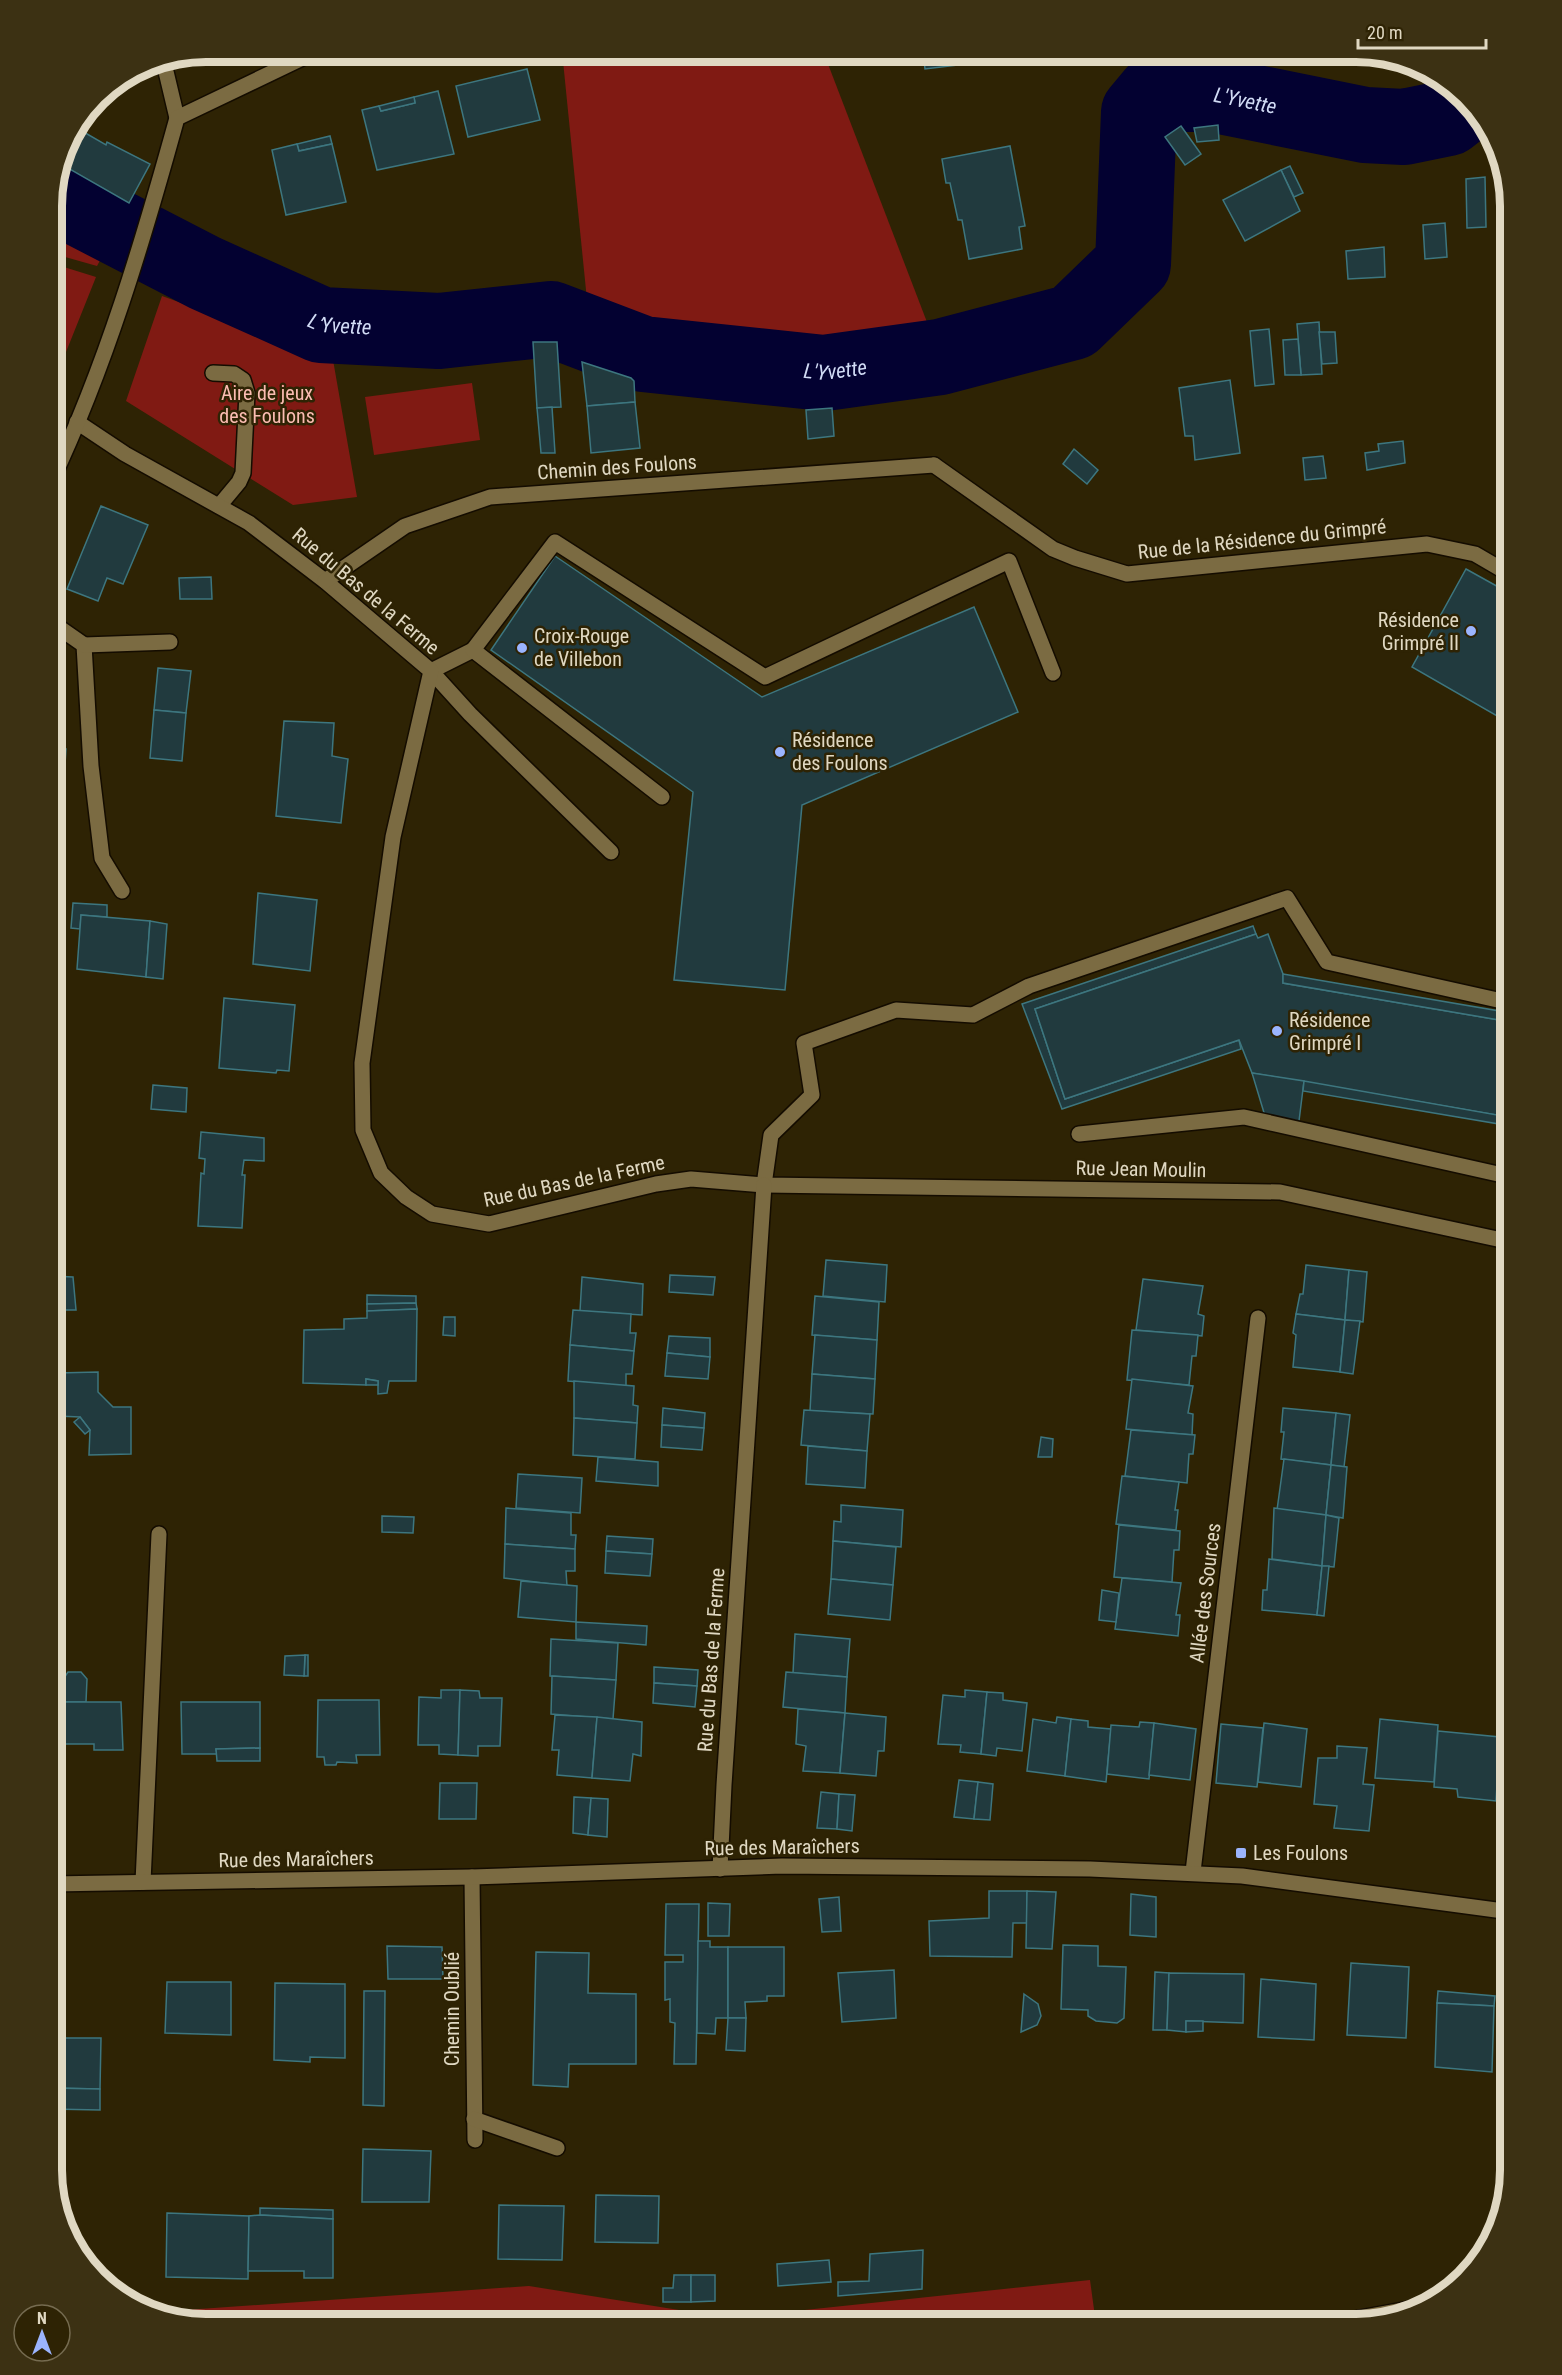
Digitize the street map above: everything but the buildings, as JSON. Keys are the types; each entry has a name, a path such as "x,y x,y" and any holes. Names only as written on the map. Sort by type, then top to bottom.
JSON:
{"street":[{"path":"177,118 294,62"},
{"path":"62,457 77,422 152,213 177,118 165,67"},
{"path":"213,373 234,374 243,380 247,393 243,473 239,482 219,506"},
{"name":"Rue du Bas de la Ferme","path":"77,422 125,454 249,523 324,581 431,671 393,837 362,1063 363,1130 381,1173 406,1197 432,1214 489,1224 656,1184 691,1179 764,1185 724,1773 720,1869"},
{"name":"Rue de la Résidence du Grimpré","path":"934,465 1053,549 1127,574 1426,544 1475,554 1500,568"},
{"name":"Chemin des Foulons","path":"324,581 405,526 490,497 934,465"},
{"path":"611,852 470,714 431,671 473,650 555,542 765,677 1009,561 1053,673"},
{"path":"62,630 84,645 170,642"},
{"path":"84,645 91,766 102,858 122,891"},
{"path":"473,650 662,797"},
{"path":"764,1185 771,1135 812,1095 804,1043 896,1010 973,1014 1029,986 1287,898 1327,962 1500,1001"},
{"path":"1079,1134 1244,1117 1500,1174"},
{"name":"Rue Jean Moulin","path":"764,1185 1280,1192 1500,1240"},
{"name":"Allée des Sources","path":"1194,1872 1258,1318"},
{"path":"143,1882 159,1534"},
{"name":"Rue des Maraîchers","path":"62,1884 472,1877 830,1865 1194,1872 1242,1876 1500,1911"},
{"name":"Chemin Oublié","path":"472,1877 475,2140"},
{"path":"474,2119 557,2148"}],"green space":[{"path":"563,62 827,62 935,343 817,359 658,339 589,320"},
{"path":"66,167 129,203 121,223 101,215 63,191"},
{"path":"62,221 108,246 97,266 62,256"},
{"path":"62,266 96,277 62,362"},
{"name":"Aire de jeux des Foulons","path":"162,296 262,332 329,337 357,497 293,505 126,401"},
{"path":"472,383 480,440 374,455 365,397"},
{"path":"1090,2280 1095,2314 772,2313"},
{"path":"529,2286 700,2313 196,2313 176,2311"}],"shaded area":[{"path":"63,191 101,215 177,246 247,284 341,305 339,332 289,325 241,312 119,252 62,221"}],"waterway":[{"name":"L'Yvette","path":"62,199 205,273 321,325 439,331 551,319 643,354 824,373 940,357 1073,322 1133,264 1139,112 1154,94 1211,94 1365,125 1404,127 1448,118 1461,108"}],"place":[{"name":"Résidence Grimpré II","path":"1471,631"},
{"name":"Croix-Rouge de Villebon","path":"522,648"},
{"name":"Résidence des Foulons","path":"780,752"},
{"name":"Résidence Grimpré I","path":"1277,1031"},
{"name":"Les Foulons","path":"1241,1853"}]}
